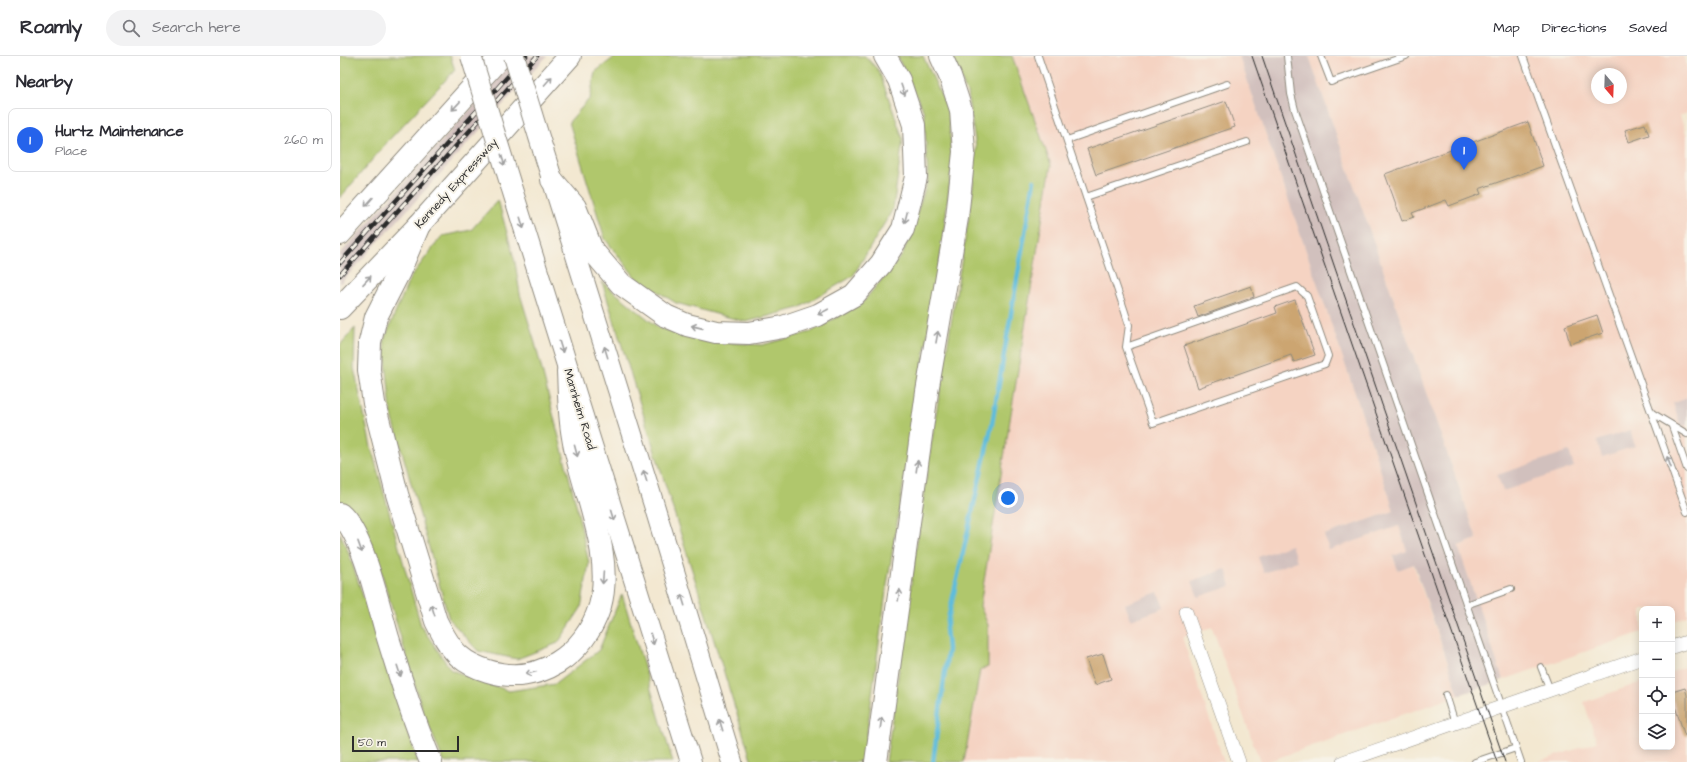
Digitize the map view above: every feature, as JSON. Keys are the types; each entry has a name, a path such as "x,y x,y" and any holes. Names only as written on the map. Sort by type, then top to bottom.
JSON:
{"highway":[{"path":"340,234 501,56"},
{"name":"Kennedy Expressway","path":"340,308 420,225 570,56"},
{"path":"552,180 575,207 592,250 621,284 666,316 687,325 716,332 749,333 783,327 818,315 854,295 880,264 903,229 916,177 914,125 899,80 884,56"},
{"path":"876,762 927,392 957,218 964,152 961,110 950,76 941,56"},
{"path":"420,225 399,272 376,317 370,342 369,370 374,403 397,494 436,621 446,640 459,656 478,668 501,675 526,674 551,667 570,655 587,636 600,605 604,574 599,536 573,437 568,370"},
{"path":"340,514 344,517 357,539 367,566 417,730 432,762"}],"main road":[{"name":"Mannheim Road","path":"471,56 691,762"},
{"path":"514,56 654,505 732,762"}],"street":[{"path":"1186,612 1239,762"},
{"path":"1675,646 1687,642"},
{"path":"1343,762 1639,659"}],"lane":[{"path":"1038,56 1129,325 1126,347 1153,423 1325,364 1328,356 1307,296 1297,287 1126,347"},
{"path":"1287,56 1291,94 1295,110 1521,762"},
{"path":"1321,56 1331,82 1406,56"},
{"path":"1523,56 1687,512"},
{"path":"1067,140 1227,84"},
{"path":"1086,197 1247,142"},
{"path":"1652,413 1687,435"},
{"path":"1672,426 1687,470"},
{"path":"1466,605 1511,589"},
{"path":"1541,667 1550,690"},
{"path":"1446,695 1455,723"},
{"path":"1475,762 1516,748"}],"shaded area":[{"path":"518,56 547,56 340,284 340,254"},
{"path":"1012,56 1239,56 1394,511 1324,535 1329,549 1399,526 1407,551 1393,557 1398,570 1413,564 1459,695 1266,762 1260,762 1212,627 1182,637 1224,762 964,762 988,625 980,606 1051,165"},
{"path":"1239,56 1309,56 1477,539 1458,546 1503,680 1459,695 1414,564 1398,570 1393,556 1407,551 1399,526 1329,550 1324,535 1394,511"},
{"path":"1309,56 1683,56 1687,67 1687,113 1680,116 1687,137 1687,616 1675,621 1675,606 1639,606 1639,633 1503,680 1458,546 1477,539"},
{"path":"1687,398 1687,425 1681,427 1673,403"},
{"path":"1630,430 1635,446 1602,457 1597,441"},
{"path":"1569,451 1574,467 1503,491 1497,475"},
{"path":"1291,545 1297,561 1264,573 1258,557"},
{"path":"1226,569 1231,586 1198,597 1192,581"},
{"path":"1158,592 1164,608 1131,620 1125,604"},
{"path":"1687,666 1687,762 1538,762 1597,742 1584,702 1639,683 1639,750 1675,750 1675,671"}],"green space":[{"path":"340,56 450,56 455,70 388,141 340,198"},
{"path":"616,56 865,56 879,71 903,139 893,209 853,276 799,308 746,322 676,303 636,278 605,239 569,122 590,98 595,72"},
{"path":"897,56 923,56 948,110 952,164 942,247 886,591 863,762 752,762 602,282 659,328 707,341 762,345 811,332 863,302 903,254 928,180 924,112"},
{"path":"952,56 1012,56 1051,165 980,606 988,625 988,667 980,670 964,762 886,762 929,457 972,197 976,146 967,93"},
{"path":"498,200 515,262 520,294 535,343 576,504 589,563 581,608 558,643 517,659 478,651 449,619 391,412 384,340 410,278 442,236 471,230"},
{"path":"355,328 354,368 371,447 421,626 451,670 509,691 555,684 599,650 622,594 673,762 444,762 423,712 378,561 364,525 340,501 340,345"},
{"path":"340,533 348,551 418,762 340,762"}],"building":[{"path":"1226,101 1235,127 1096,175 1087,149"},
{"path":"1528,122 1543,166 1479,189 1481,194 1449,206 1446,200 1412,213 1414,217 1402,221 1385,174"},
{"path":"1645,124 1649,135 1629,142 1625,130"},
{"path":"1251,286 1254,297 1198,317 1194,306"},
{"path":"1295,300 1315,355 1294,362 1291,355 1198,388 1184,346 1277,313 1275,307"},
{"path":"1597,315 1603,333 1570,344 1565,326"},
{"path":"1103,654 1111,679 1095,685 1086,659"},
{"path":"1685,688 1687,695 1687,736 1685,736 1675,707 1675,691"}],"waterway":[{"path":"933,762 948,649 946,628 992,424 1034,181"}],"tram line":[{"path":"1252,56 1497,762"},
{"path":"1262,56 1505,762"}],"railway":[{"path":"340,263 526,56"},
{"path":"340,275 537,56"}],"place":[{"name":"Hurtz Maintenance","path":"1464,170"}]}
